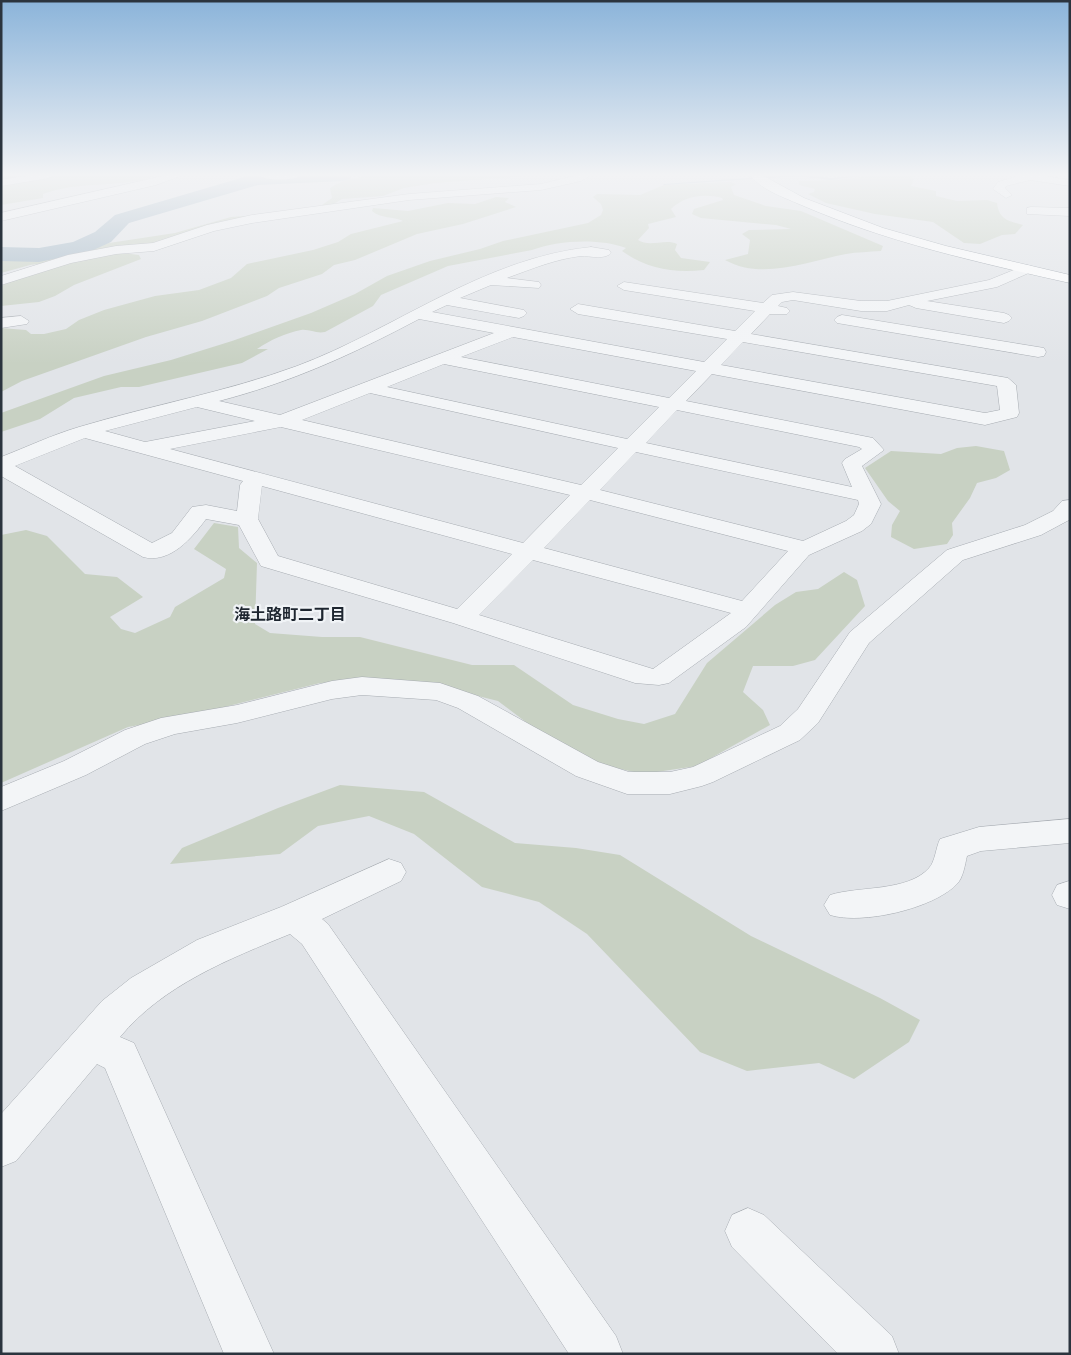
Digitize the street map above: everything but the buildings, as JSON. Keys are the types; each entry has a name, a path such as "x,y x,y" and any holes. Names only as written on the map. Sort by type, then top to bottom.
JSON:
{"highway":[{"path":"902,238 1070,279"}],"street":[{"path":"1,281 75,258 116,250 154,247 180,238"},
{"path":"1,466 85,432 306,368 417,314 441,294 462,292 514,270 574,254 598,251 604,253"},
{"path":"462,618 634,446 777,298 785,296 877,307 1004,281 1026,269"},
{"path":"489,280 534,285"},
{"path":"624,286 797,313"},
{"path":"441,294 519,313"},
{"path":"907,302 1004,318"},
{"path":"417,314 985,419 1010,413 1007,385 1002,382 578,309"},
{"path":"826,318 1038,352"},
{"path":"1,323 21,321"},
{"path":"144,448 283,421 511,332"},
{"path":"258,479 252,485 247,519 268,561 462,618 645,677 659,677 736,622 778,573 804,548 854,526 863,519 870,504 852,463 874,450 866,442 444,358"},
{"path":"369,388 852,494 864,494"},
{"path":"195,401 587,493 804,548"},
{"path":"85,432 531,550 747,610"},
{"path":"1,466 151,552 180,538 200,512 214,511 237,519 247,519"},
{"path":"1,800 75,768 135,737 171,724 237,714 332,690 362,686 440,692 468,702 587,769 627,783 670,783 702,775 790,733 808,716 859,638 955,555 972,548 1010,539 1055,520 1070,506"},
{"path":"842,906 896,899 920,891 945,875 952,848 979,839 1070,831"},
{"path":"1,1146 116,1013 144,989 210,951 294,917 389,872"},
{"path":"294,917 315,934 598,1354"},
{"path":"92,1043 120,1056 248,1354"},
{"path":"748,1231 874,1354"}],"green space":[{"path":"140,238 176,238 123,253 139,255 141,259 74,285 55,296 39,302 1,306 1,286 46,263 30,265 1,273 1,259 51,255"},
{"path":"344,238 407,238 355,260 334,265 322,274 279,288 267,296 202,321 146,337 22,381 1,392 1,328 26,330 31,334 44,334 66,329 79,320 104,310 155,296 199,290 231,278 247,264 313,250"},
{"path":"516,238 640,238 638,240 647,243 672,242 677,244 675,250 681,258 710,262 704,270 671,270 641,262 622,251 626,248 616,245 592,242 566,242 448,266 381,295 373,306 325,332 301,330 273,340 257,349 268,349 242,363 139,387 121,387 74,398 40,419 1,432 1,413 104,376 171,360 232,341 311,313 355,294 387,276 430,261 480,249"},
{"path":"748,238 865,238 883,246 881,251 846,254 785,268 754,269 739,266 725,260 748,254 750,240"},
{"path":"957,238 994,238 980,244 964,243"},
{"path":"976,446 1004,451 1010,470 996,478 977,483 970,498 952,523 953,535 947,544 914,549 891,537 892,525 900,511 888,501 865,468 891,451 941,454 957,448"},
{"path":"214,523 238,527 239,548 257,563 255,624 270,633 322,637 360,637 472,665 514,665 573,705 618,719 644,724 675,714 707,663 775,605 796,592 818,589 844,572 857,580 865,606 815,660 793,666 753,666 743,692 763,710 770,725 697,766 643,774 598,764 535,729 498,701 434,685 380,681 320,683 185,717 128,727 1,783 1,535 26,530 47,536 85,574 117,577 143,597 110,617 121,629 135,633 170,617 175,607 224,578 226,569 194,549"},
{"path":"340,785 424,792 515,843 576,848 620,855 751,936 880,998 920,1020 909,1042 854,1079 819,1063 747,1071 700,1052 587,934 539,902 482,887 414,834 369,816 318,826 280,854 170,864 182,848 278,808"}],"waterway":[{"path":"1,254 25,256 68,251 101,238"}],"district":[{"name":"海土路町二丁目","path":"290,614"}]}
